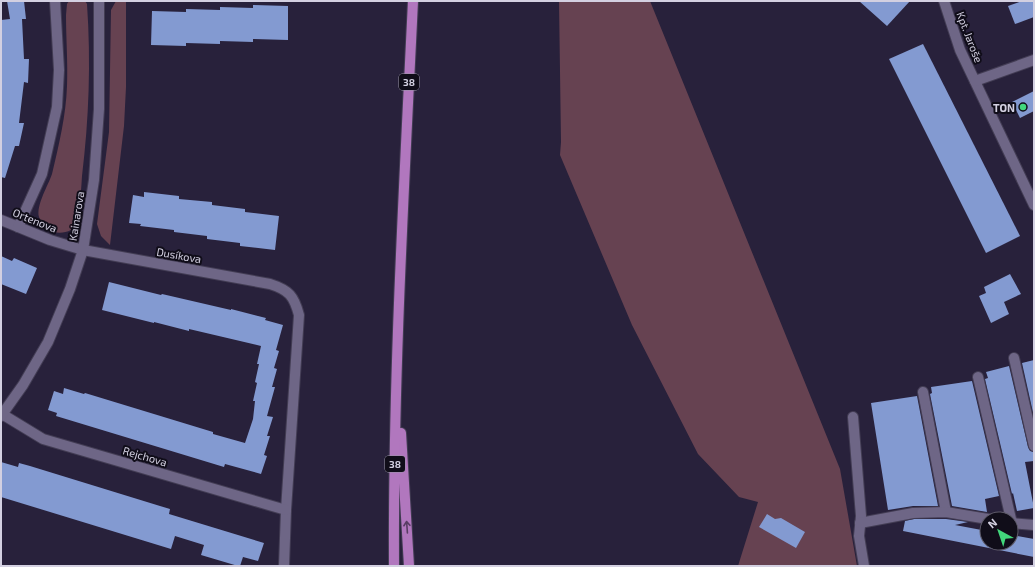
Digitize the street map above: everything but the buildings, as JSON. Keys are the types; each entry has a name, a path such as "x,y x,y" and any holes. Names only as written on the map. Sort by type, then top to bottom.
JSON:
{"main road":[{"name":"38","path":"394,566 397,361 413,1"},
{"path":"397,361 409,566"}],"street":[{"path":"18,227 42,174 56,107 59,70 55,1"},
{"name":"Kainarova","path":"2,415 23,385 48,342 70,290 83,250 94,180 99,109 99,1"},
{"name":"Kpt. Jaroše","path":"944,1 960,50 1034,205"},
{"name":"Kpt. Jaroše","path":"974,81 1034,60"},
{"name":"Ortenova","path":"1,220 50,240 83,250"},
{"name":"Dusíkova","path":"83,250 270,284 281,287 290,292 299,315 286,510"},
{"path":"1014,358 1034,446"},
{"path":"978,377 1009,511"},
{"path":"922,392 946,512"},
{"name":"Rejchova","path":"2,415 43,439 286,510"},
{"path":"853,417 861,516 859,536 864,566"},
{"path":"284,566 286,510"},
{"path":"860,524 913,514 946,512 979,518"},
{"path":"1019,522 1034,525"}],"shaded area":[{"path":"69,1 85,1 87,4 89,47 88,112 78,211 71,230 62,233 52,231 44,226 39,217 39,207 52,174 64,119 67,77 66,15 67,4"},
{"path":"116,1 126,1 126,87 124,126 110,245 101,236 97,224 109,132 111,10"},
{"path":"559,1 650,1 840,469 857,566 738,566 758,502 739,497 698,454 632,325 560,155"}],"place":[{"name":"TON","path":"1023,107"}]}
